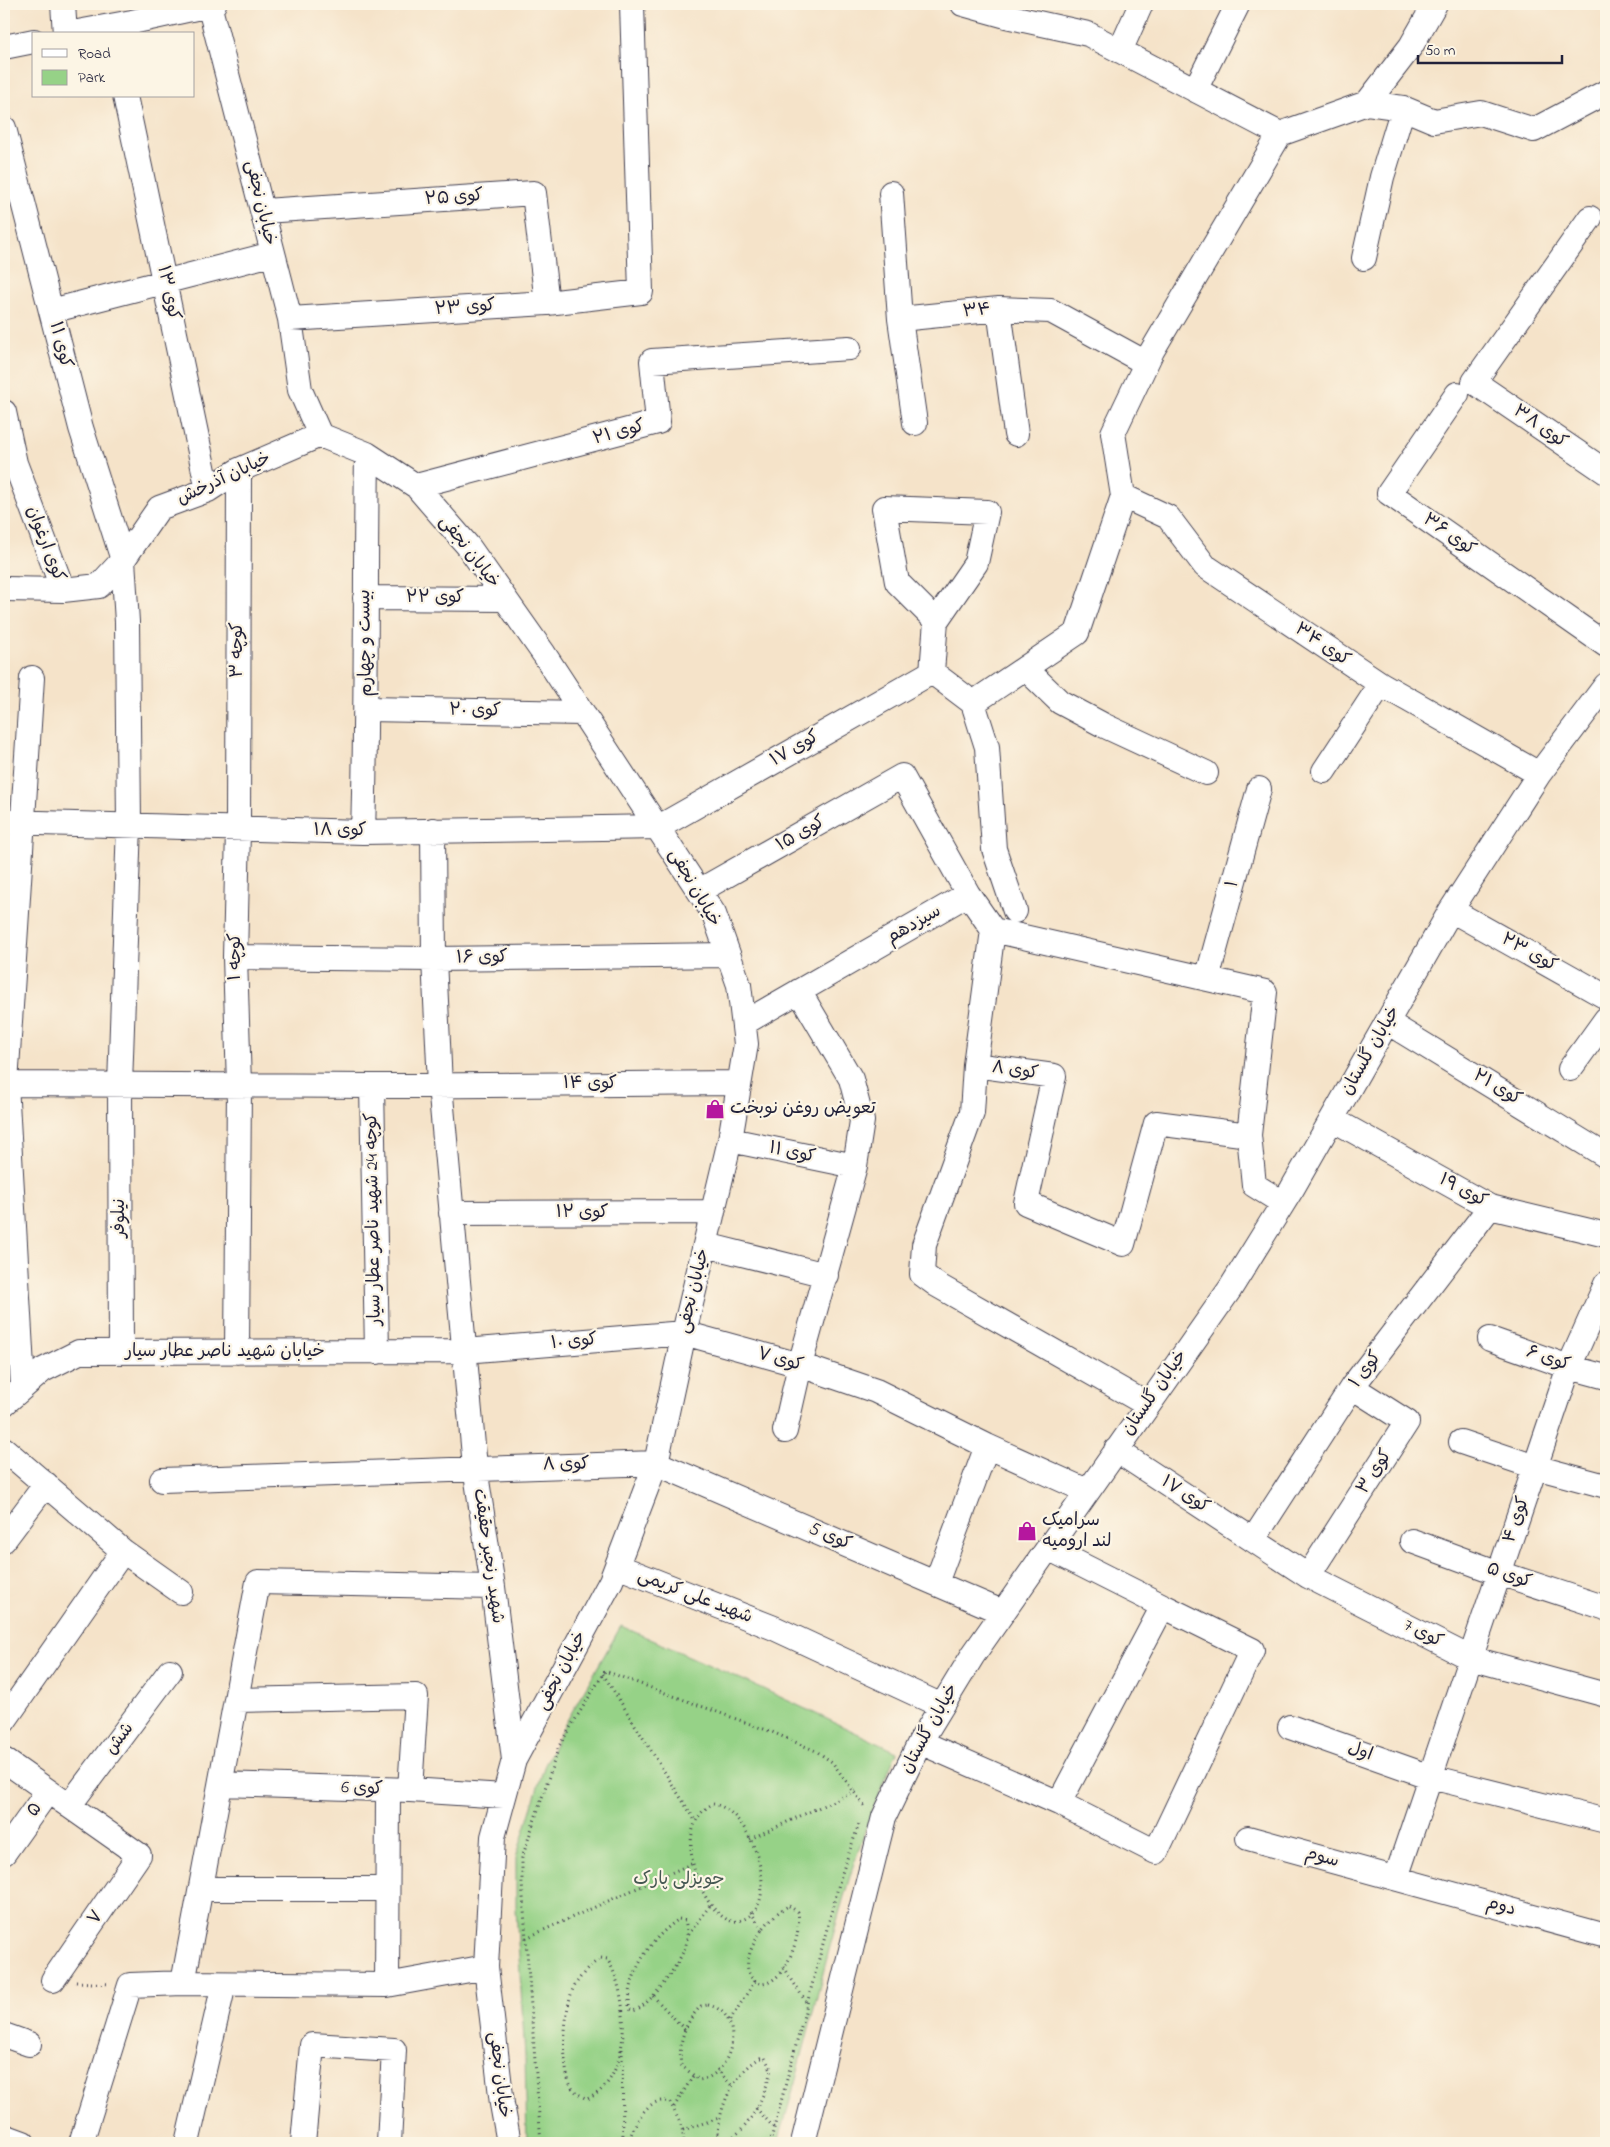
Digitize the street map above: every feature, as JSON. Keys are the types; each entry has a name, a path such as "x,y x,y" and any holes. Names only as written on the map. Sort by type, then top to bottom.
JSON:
{"street":[{"path":"63,4 66,32"},
{"path":"75,32 211,4"},
{"name":"خیابان نجفی","path":"211,4 264,211 272,254 290,319 300,390 320,435 367,454 416,486 468,546 583,713 714,914 739,985 746,1044 740,1083 730,1140 684,1334 656,1463 617,1566 514,1760 493,1837 486,1967 502,2104 509,2143"},
{"name":"کوی ۲۳","path":"290,319 547,303 641,292 632,4"},
{"path":"963,4 1006,16 1088,34 1280,134"},
{"path":"1120,51 1142,4"},
{"path":"1194,90 1238,4"},
{"path":"1367,103 1410,46 1436,4"},
{"path":"4,47 32,40"},
{"path":"973,703 1077,633 1123,496 1113,434 1146,363 1280,134 1367,103 1404,108 1434,120 1481,112 1534,130 1606,92"},
{"name":"کوی ۱۳","path":"125,98 208,490"},
{"path":"1364,258 1382,177 1404,108"},
{"name":"کوی ۱۱","path":"4,128 81,428 123,560 127,622 129,824"},
{"name":"کوی ۲۵","path":"264,211 534,193 547,303"},
{"path":"891,193 900,319 915,423"},
{"path":"1466,388 1590,218"},
{"path":"51,311 272,254"},
{"path":"998,309 1016,434"},
{"name":"۳۴","path":"900,319 998,309 1051,311 1146,363"},
{"name":"کوی ۲۱","path":"416,486 658,422 652,361 849,348"},
{"name":"کوی ۳۸","path":"1466,388 1606,472"},
{"name":"کوی ۳۶","path":"1466,388 1389,493 1606,645"},
{"name":"کوی ارغوان","path":"4,412 9,464 63,590"},
{"name":"خیابان آذرخش","path":"4,589 63,590 99,586 123,560 159,508 208,490 239,470 320,435"},
{"name":"بیست و چهارم","path":"363,832 367,709 365,598 367,454"},
{"name":"کوچه ۳","path":"238,830 239,470"},
{"name":"کوی ۳۴","path":"1123,496 1168,518 1205,566 1381,684 1539,774"},
{"path":"936,621 897,582 884,508 987,512 976,563 936,621 932,672 973,703 987,747 994,850 1015,912"},
{"name":"کوی ۲۲","path":"365,598 505,598"},
{"path":"1025,668 1060,702 1105,726 1206,773"},
{"name":"کوی ۱۷","path":"659,827 932,672"},
{"path":"23,1386 5,1084 13,823 32,678"},
{"path":"1324,771 1381,684"},
{"name":"خیابان گلستان","path":"803,2143 884,1817 920,1742 1002,1612 1230,1289 1332,1119 1451,910 1539,774 1606,686"},
{"name":"کوی ۲۰","path":"367,709 583,713"},
{"name":"کوی ۱۵","path":"699,891 902,776 968,894"},
{"name":"۱","path":"1208,979 1259,789"},
{"name":"کوی ۱۸","path":"13,823 129,824 238,830 363,832 659,827"},
{"name":"نیلوفر","path":"120,1352 120,1085 129,824"},
{"name":"کوچه ۱","path":"237,1352 239,1084 235,957 238,830"},
{"name":"شهید رنجبر حقیقت","path":"433,830 434,959 440,1085 451,1213 475,1468 493,1587 514,1760"},
{"path":"968,894 994,930 1265,992 1249,1135 1254,1185 1283,1203"},
{"name":"سیزدهم","path":"744,1023 968,894"},
{"name":"کوی ۲۳","path":"1451,910 1606,997"},
{"path":"994,930 975,1065 972,1113 924,1245 922,1274 937,1285 1148,1404"},
{"name":"کوی ۱۶","path":"235,957 434,959 728,955"},
{"path":"785,1431 800,1365 855,1166 862,1121 851,1079 799,991"},
{"path":"1570,1069 1606,1019"},
{"name":"کوی ۲۱","path":"1387,1022 1606,1156"},
{"name":"کوی ۸","path":"975,1065 1054,1076 1026,1203 1123,1244 1156,1123 1249,1135"},
{"name":"کوی ۱۴","path":"5,1084 372,1086 740,1083"},
{"name":"کوچه 24 شهید ناصر عطار سیار","path":"372,1086 377,1352"},
{"name":"کوی ۱۹","path":"1332,1119 1490,1207 1606,1235"},
{"name":"کوی ۱۱","path":"730,1140 855,1166"},
{"name":"کوی ۱","path":"1254,1540 1352,1387 1490,1207"},
{"name":"کوی ۱۲","path":"451,1213 714,1212"},
{"path":"706,1245 826,1275"},
{"name":"کوی ۴","path":"1396,1878 1569,1367 1606,1284"},
{"name":"کوی ۱۰","path":"464,1351 684,1334"},
{"name":"کوی ۷","path":"684,1334 800,1365 876,1391 987,1446 1087,1491"},
{"name":"کوی ۶","path":"1490,1338 1569,1367 1606,1377"},
{"name":"خیابان شهید ناصر عطار سیار","path":"4,1404 43,1370 79,1352 464,1351"},
{"name":"کوی ۳","path":"1308,1576 1407,1422 1352,1387"},
{"path":"1461,1442 1535,1467 1606,1486"},
{"path":"936,1583 987,1446"},
{"path":"4,1449 123,1550 181,1592"},
{"name":"کوی ۱۷","path":"1116,1450 1254,1540"},
{"name":"کوی ۸","path":"162,1480 656,1463"},
{"name":"کوی 5","path":"656,1463 1002,1612"},
{"path":"4,1540 46,1484"},
{"name":"کوی 7","path":"1254,1540 1308,1576 1470,1658 1606,1694"},
{"name":"کوی ۵","path":"1412,1541 1500,1573 1606,1608"},
{"path":"920,1742 1059,1803 1156,1852 1252,1650 1048,1548"},
{"path":"4,1721 123,1550"},
{"name":"شهید علی کریمی","path":"617,1566 774,1628 942,1706"},
{"path":"183,1984 258,1582 493,1587"},
{"path":"1059,1803 1163,1606"},
{"name":"شش","path":"69,1806 170,1671"},
{"path":"236,1700 416,1696 399,1790 387,1889 387,1985"},
{"name":"اول","path":"1290,1727 1431,1777 1606,1821"},
{"path":"4,1760 69,1806"},
{"name":"کوی 6","path":"221,1784 399,1790 504,1796"},
{"name":"۵","path":"4,1853 48,1791"},
{"name":"۷","path":"53,1980 140,1856 69,1806"},
{"name":"سوم","path":"1248,1838 1396,1878"},
{"name":"دوم","path":"1396,1878 1606,1936"},
{"path":"201,1888 387,1889"},
{"path":"81,2143 130,1986 183,1984 387,1985 486,1967"},
{"path":"187,2143 224,1984"},
{"path":"4,2034 29,2044"},
{"path":"303,2143 312,2045 394,2050 389,2143"},
{"path":"4,2136 23,2143"}],"path":[{"path":"541,2143 522,1858 559,1746 605,1671 794,1741 832,1762 866,1808 856,1830 841,1876 770,2143"},
{"path":"602,1674 696,1822"},
{"path":"750,1839 855,1791"},
{"path":"713,1804 723,1805 732,1811 750,1839 763,1882 761,1898 751,1912 737,1921 728,1920 712,1904 701,1888 693,1863 690,1845 696,1822 704,1808 713,1804"},
{"path":"526,1938 693,1863"},
{"path":"687,1937 712,1904"},
{"path":"790,1906 798,1912 799,1920 796,1942 791,1957 784,1967 766,1984 760,1984 755,1981 748,1971 751,1950 762,1930 778,1911 790,1906"},
{"path":"751,1912 762,1930"},
{"path":"679,1919 685,1920 687,1937 686,1946 653,1996 640,2009 633,2012 629,2009 632,1978 640,1962 654,1943 679,1919"},
{"path":"622,2035 619,2056 610,2079 595,2096 587,2099 580,2096 572,2088 567,2076 566,2010 578,1980 593,1963 601,1958 607,1959 612,1967 622,1993 624,2019 622,2035 623,2143"},
{"path":"784,1967 808,2004"},
{"path":"53,1980 130,1986"},
{"path":"729,2020 755,1981"},
{"path":"653,1996 685,2030"},
{"path":"701,2006 717,2007 729,2020 733,2041 730,2053 717,2070 706,2079 699,2080 681,2065 680,2043 685,2030 701,2006"},
{"path":"765,2058 769,2062 771,2069 766,2090 756,2108 744,2127 730,2139 723,2140 718,2133 719,2117 722,2105 733,2087 754,2062 765,2058"},
{"path":"717,2070 733,2087"},
{"path":"674,2107 693,2076"},
{"path":"628,2143 634,2126 654,2102 662,2099 670,2102 674,2107 683,2130 684,2143"},
{"path":"756,2108 775,2129"},
{"path":"683,2130 719,2117"}],"green space":[{"name":"جویزلی پارک","path":"621,1626 761,1688 897,1752 859,1847 844,1896 778,2143 527,2143 525,2056 516,1908 516,1858 544,1767 561,1731"}],"place":[{"name":"تعویض روغن نوبخت","path":"715,1109"},
{"name":"سرامیک لند ارومیه","path":"1027,1531"}]}
